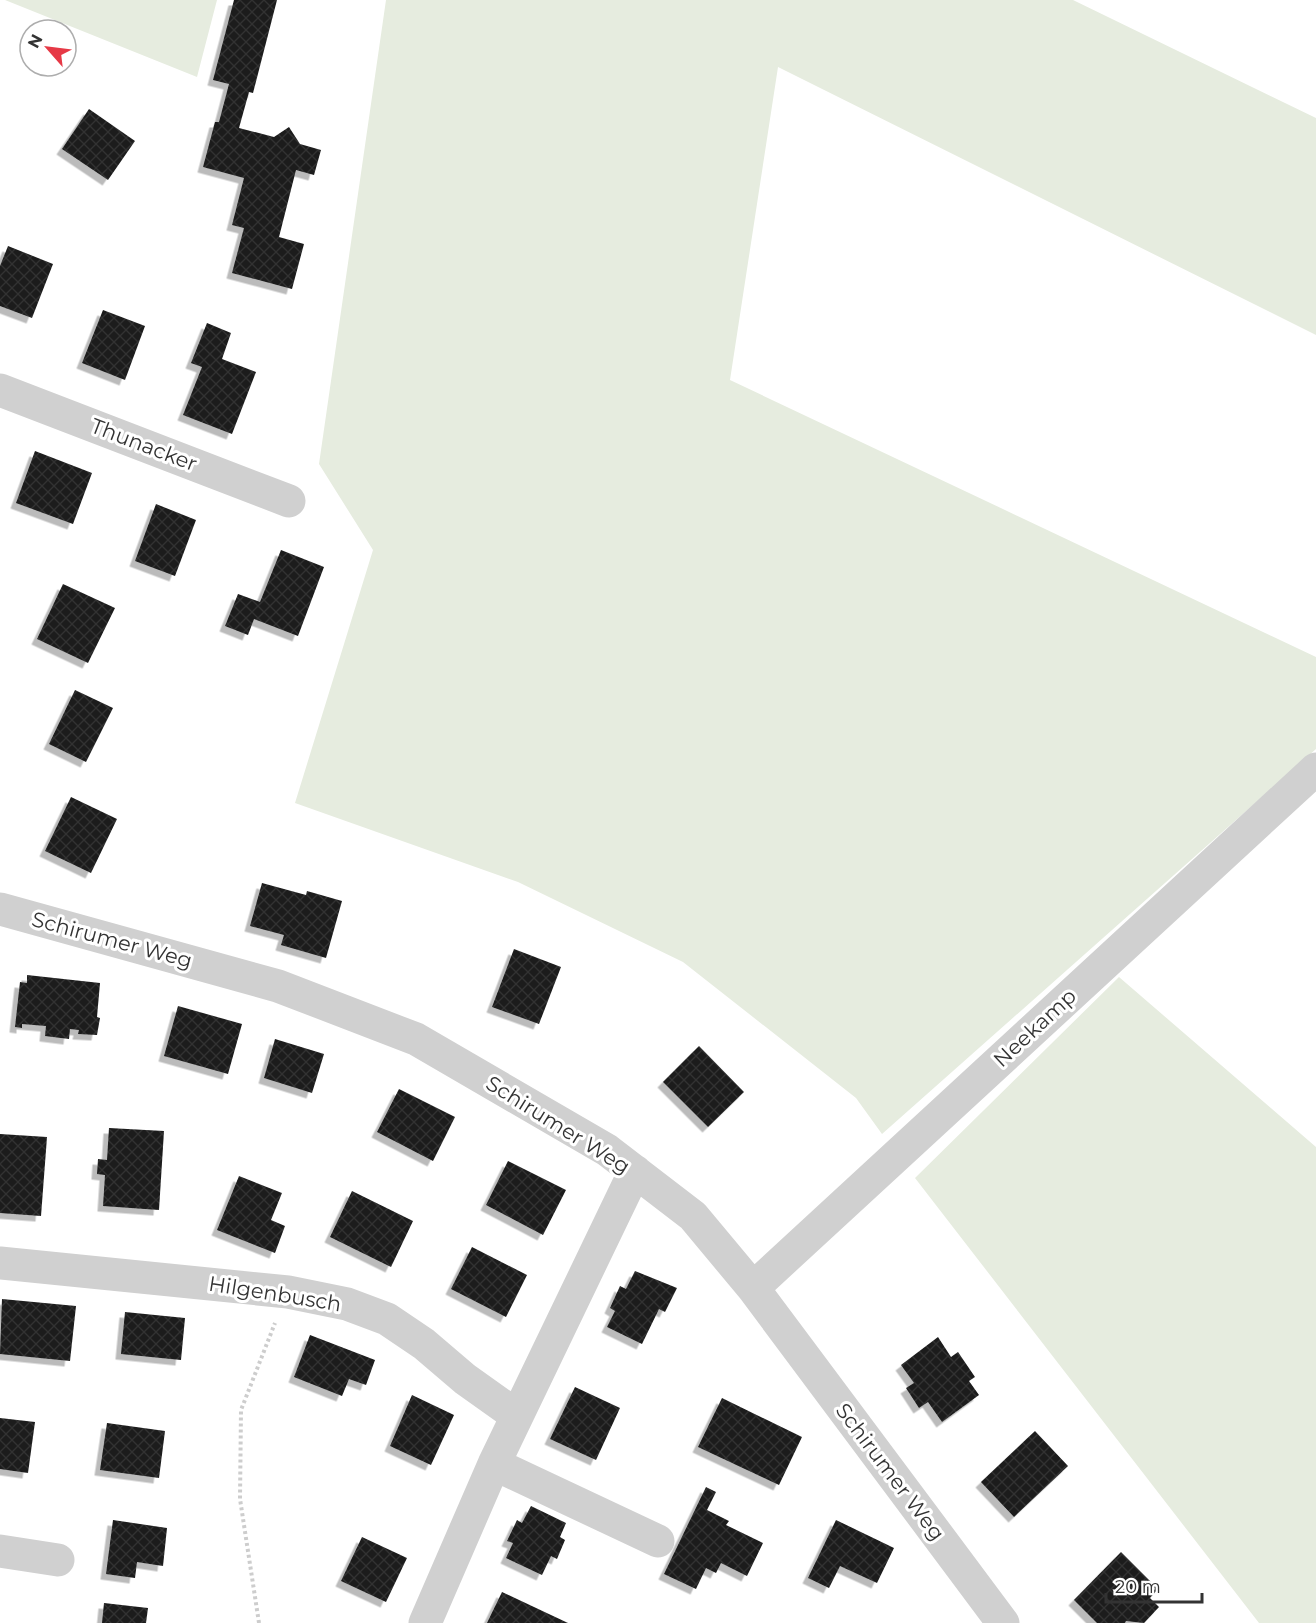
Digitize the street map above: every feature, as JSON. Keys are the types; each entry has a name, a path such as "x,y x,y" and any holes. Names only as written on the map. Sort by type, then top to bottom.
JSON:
{"street":[{"name":"Thunacker","path":"0,390 289,501"},
{"name":"Neekamp","path":"753,1288 1316,769"},
{"name":"Schirumer Weg","path":"0,909 278,986 417,1039 607,1150 693,1216 753,1288 1003,1623"},
{"path":"425,1623 494,1464 635,1172"},
{"name":"Hilgenbusch","path":"0,1263 288,1292 347,1304 387,1319 424,1344 465,1379 517,1416"},
{"path":"494,1464 658,1541"},
{"path":"0,1551 58,1560"}],"path":[{"path":"259,1623 240,1499 241,1410 288,1292"}],"shaded area":[{"path":"5,0 217,0 197,77 78,29 78,18 50,18"},
{"path":"386,0 1073,0 1316,118 1316,335 778,67 730,380 1316,657 1316,749 882,1134 856,1098 683,962 518,882 295,803 373,550 319,464"},
{"path":"1119,977 1316,1147 1316,1623 1259,1623 915,1178"}],"building":[{"path":"234,0 277,0 253,93 249,92 239,128 274,137 289,127 300,144 321,150 314,175 296,170 279,237 304,244 292,289 232,273 244,228 232,225 244,178 203,167 215,122 219,122 229,84 213,80"},
{"path":"89,109 135,141 108,180 62,149"},
{"path":"8,246 53,264 32,318 0,306 0,266"},
{"path":"103,310 145,326 125,380 82,363"},
{"path":"207,323 231,333 222,359 256,372 232,434 183,415 202,367 191,363"},
{"path":"35,451 92,473 73,524 16,503"},
{"path":"156,504 196,520 175,576 135,561"},
{"path":"281,550 324,567 298,636 254,619 248,635 225,626 238,594 260,602"},
{"path":"63,584 115,608 88,663 37,639"},
{"path":"75,690 113,708 86,762 49,744"},
{"path":"71,797 117,819 91,873 45,851"},
{"path":"262,883 306,895 307,891 342,901 326,958 281,945 284,935 250,926"},
{"path":"514,949 561,967 539,1024 492,1007"},
{"path":"27,975 100,983 97,1017 100,1018 97,1035 78,1034 79,1030 70,1029 69,1039 45,1036 46,1026 22,1024 22,1028 15,1027 20,982 27,983"},
{"path":"178,1006 242,1024 228,1074 164,1056"},
{"path":"275,1039 324,1054 312,1093 264,1078"},
{"path":"699,1046 744,1092 708,1127 663,1082"},
{"path":"399,1089 455,1117 433,1161 377,1132"},
{"path":"109,1128 164,1131 159,1210 103,1206 105,1175 97,1174 98,1159 107,1160"},
{"path":"0,1134 47,1137 41,1216 0,1213"},
{"path":"508,1161 566,1190 543,1235 486,1205"},
{"path":"239,1176 282,1193 271,1220 285,1226 275,1253 217,1230"},
{"path":"352,1191 413,1221 391,1267 330,1237"},
{"path":"472,1247 527,1275 506,1317 451,1289"},
{"path":"635,1271 677,1288 665,1312 659,1309 642,1344 607,1327 615,1311 610,1308 620,1286 626,1289"},
{"path":"2,1299 76,1306 70,1361 0,1354"},
{"path":"125,1312 185,1318 181,1360 121,1354"},
{"path":"310,1335 375,1360 366,1385 349,1379 342,1396 294,1377"},
{"path":"938,1337 951,1357 958,1352 975,1377 969,1381 979,1395 942,1422 928,1402 919,1408 906,1388 914,1383 901,1365"},
{"path":"575,1387 620,1408 596,1460 550,1439"},
{"path":"412,1395 454,1415 431,1465 390,1446"},
{"path":"722,1398 802,1437 779,1485 698,1447"},
{"path":"0,1418 35,1422 28,1473 0,1469"},
{"path":"107,1423 165,1431 159,1478 100,1470"},
{"path":"1035,1431 1068,1466 1014,1517 981,1482"},
{"path":"706,1487 716,1492 707,1510 729,1521 726,1525 763,1543 747,1576 721,1563 716,1573 706,1568 696,1589 664,1574"},
{"path":"531,1506 566,1523 560,1537 565,1540 557,1559 551,1556 542,1575 506,1558 513,1543 507,1541 517,1520 522,1523"},
{"path":"113,1520 167,1528 163,1566 137,1562 135,1578 106,1574"},
{"path":"836,1520 894,1548 877,1583 840,1566 829,1588 808,1578"},
{"path":"362,1537 407,1558 386,1602 341,1581"},
{"path":"1121,1552 1158,1589 1150,1598 1159,1607 1144,1623 1126,1621 1125,1623 1097,1623 1074,1600"},
{"path":"502,1592 534,1607 568,1623 487,1623"},
{"path":"104,1603 148,1608 146,1623 102,1623"}]}
